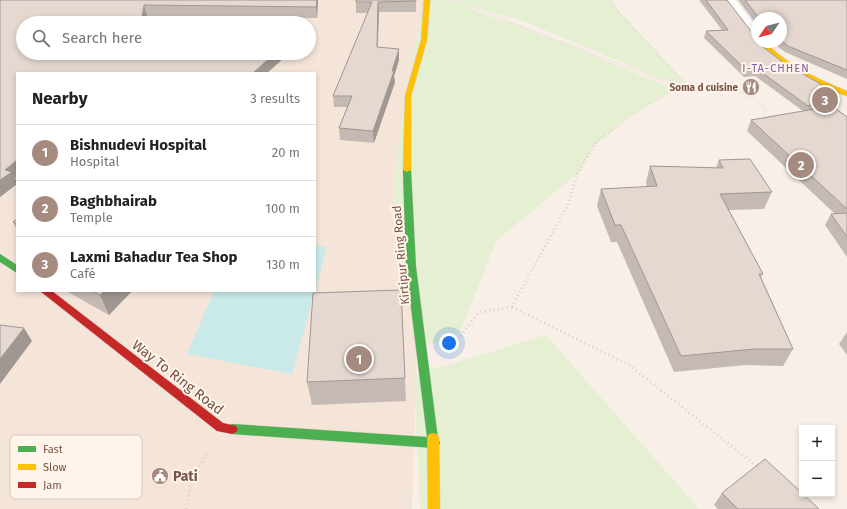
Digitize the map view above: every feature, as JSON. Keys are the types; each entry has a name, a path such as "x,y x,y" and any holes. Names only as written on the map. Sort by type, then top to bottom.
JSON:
{"street":[{"name":"Kirtipur Ring Road","path":"427,0 424,40 408,96 407,166 411,267 434,443 434,509"},
{"path":"729,0 751,29"},
{"path":"768,48 802,74 847,94"},
{"path":"0,257 16,269"},
{"name":"Way To Ring Road","path":"46,292 221,428 434,443"}],"path":[{"path":"453,0 678,87 695,90 711,88 742,92 765,108 764,123"},
{"path":"611,0 619,13 688,86 695,90"},
{"path":"512,307 568,204 577,174 596,143 632,115 678,87"},
{"path":"423,351 456,342 479,312 512,307 629,364 762,470"},
{"path":"186,509 191,482 221,428"}],"shaded area":[{"path":"0,0 428,0 412,509 0,509"}],"green space":[{"path":"424,0 450,0 495,19 519,25 675,89 632,115 596,143 577,174 496,241 456,342 417,344 401,263 393,190 403,112"},
{"path":"457,0 610,0 688,86 662,79 523,21 469,6"},
{"path":"546,335 699,509 420,509 414,375"}],"water":[{"path":"316,246 327,247 316,287"},
{"path":"214,292 315,292 292,374 187,354"}],"building":[{"path":"0,0 317,0 316,7 144,5 142,16 16,16 16,60 267,60 254,72 16,72 16,161 5,170 12,172 0,180"},
{"path":"356,0 416,0 378,2 377,47 399,49 392,71 394,71 373,131 339,128 352,96 333,96 372,2 356,2"},
{"path":"706,0 727,0 751,31 751,48 765,48 785,64 819,83 840,103 808,106 757,69 746,70 706,31 728,30"},
{"path":"745,0 847,0 847,70 787,45 787,12 754,12"},
{"path":"832,106 847,117 847,209 751,120"},
{"path":"750,159 772,192 720,194 763,274 759,274 793,349 754,349 681,356 621,225 615,225 601,189 657,186 650,166 723,168 719,160"},
{"path":"847,213 847,237 831,214"},
{"path":"401,290 405,378 307,382 313,293"},
{"path":"94,292 103,292 100,295"},
{"path":"0,325 24,328 0,359"},
{"path":"765,459 799,490 799,497 806,497 819,509 738,509 722,493"}],"traffic: fast":[{"path":"407,170 411,267 433,438"},
{"path":"0,257 16,269"},
{"path":"232,429 434,443"}],"traffic: slow":[{"path":"407,170 408,96 424,40 427,0"},
{"path":"767,48 790,66 847,94"},
{"path":"433,438 434,509"}],"traffic: jam":[{"path":"46,292 221,428 232,429"}],"place":[{"name":"Soma d cuisine","path":"751,87"},
{"name":"Laxmi Bahadur Tea Shop","path":"825,100"},
{"name":"Baghbhairab","path":"801,165"},
{"name":"Bishnudevi Hospital","path":"359,359"},
{"name":"Pati","path":"160,476"}],"district":[{"name":"I-TA-CHHEN","path":"776,68"}]}
